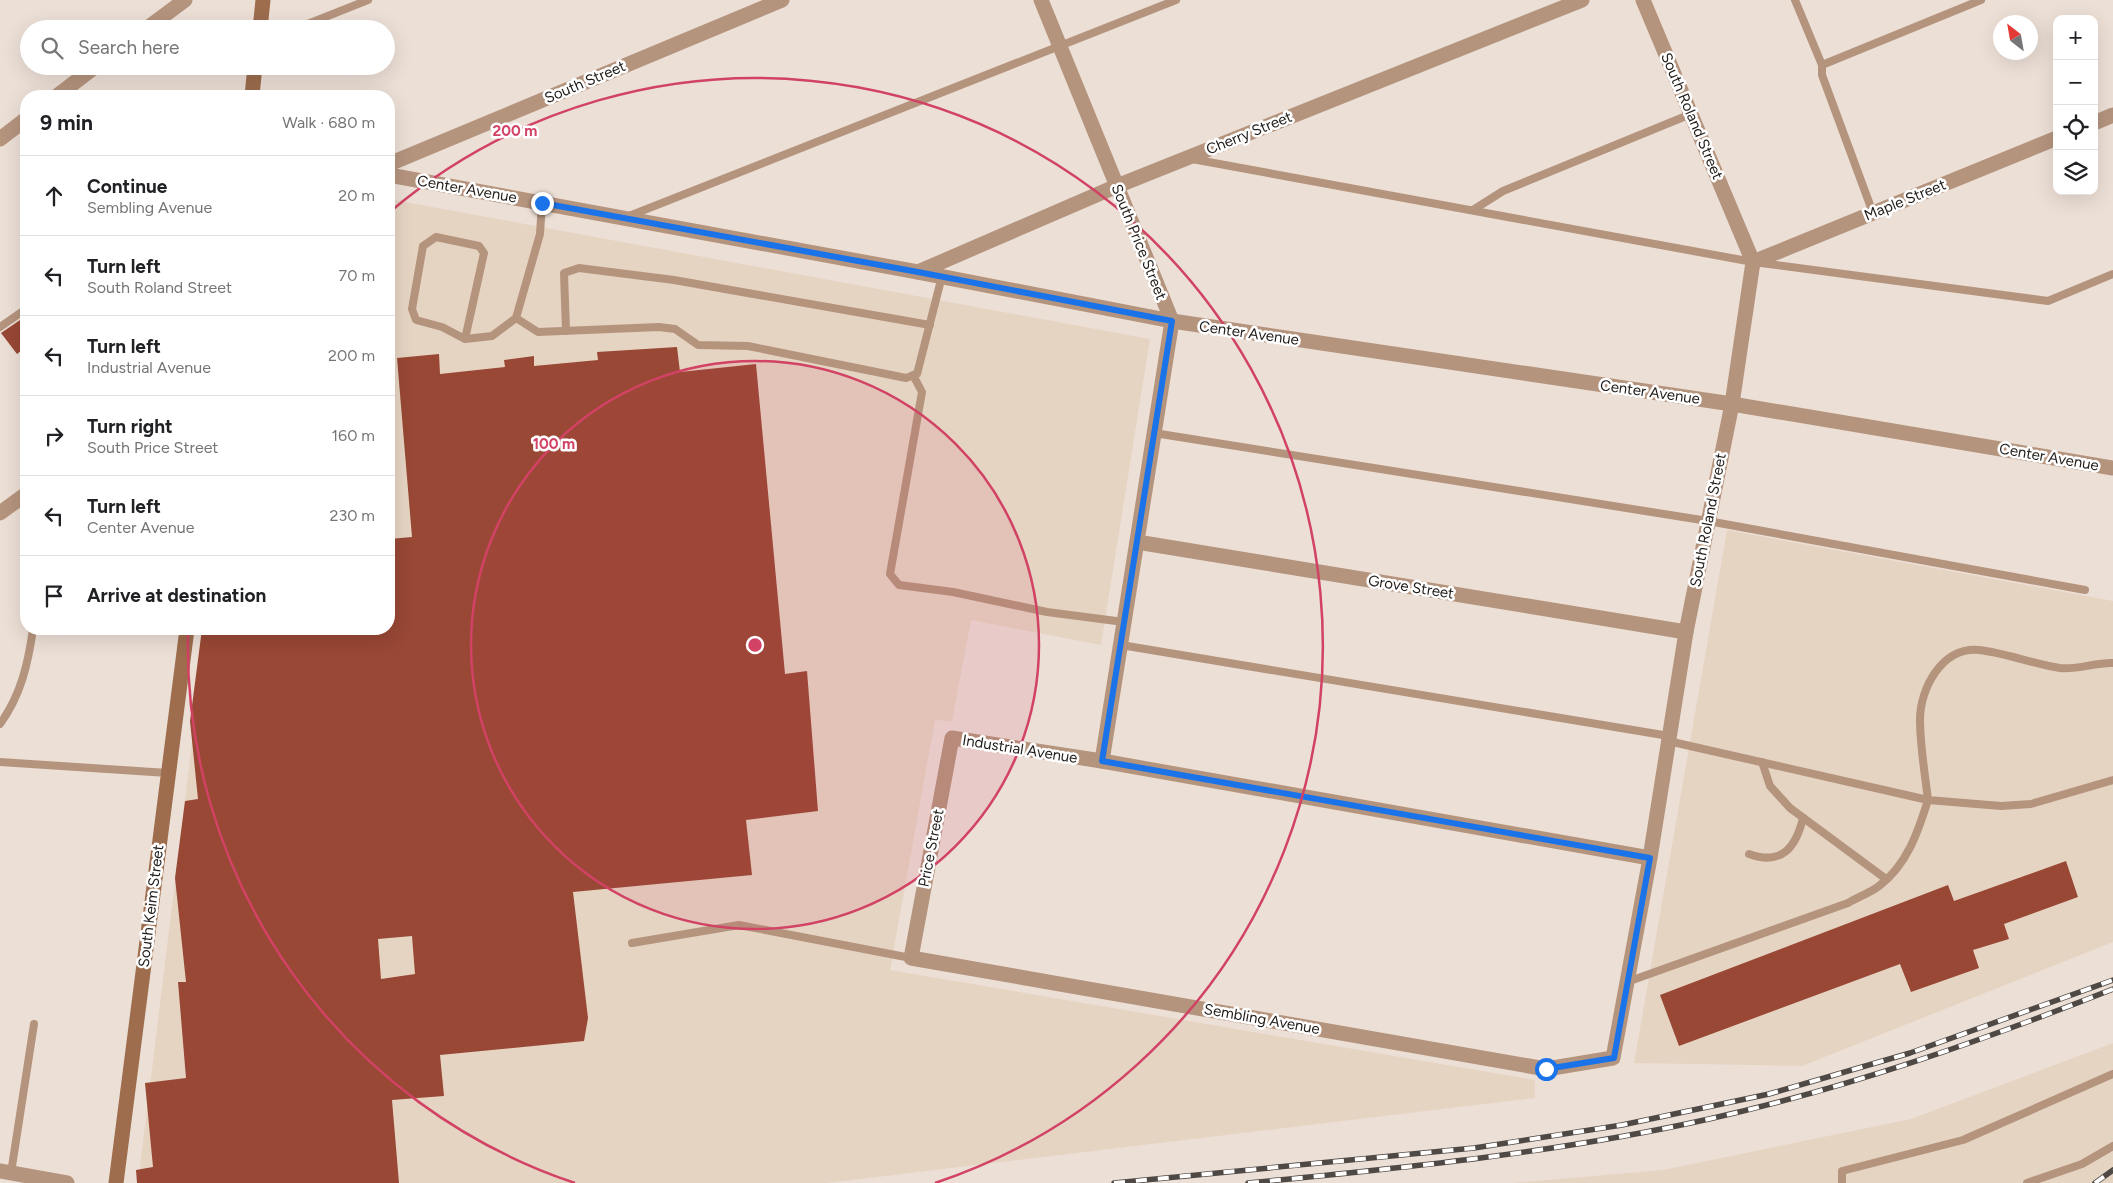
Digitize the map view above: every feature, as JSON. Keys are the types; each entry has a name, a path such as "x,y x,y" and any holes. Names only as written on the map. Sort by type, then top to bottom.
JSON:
{"street":[{"path":"158,20 185,0"},
{"path":"261,20 263,0"},
{"name":"South Street","path":"395,161 782,0"},
{"name":"South Price Street","path":"1041,0 1172,321"},
{"name":"Cherry Street","path":"918,272 1117,186 1582,0"},
{"name":"South Roland Street","path":"1614,1058 1650,858 1686,632 1732,404 1753,262 1643,0"},
{"path":"65,90 84,75"},
{"path":"253,90 254,75"},
{"path":"2098,121 2113,115"},
{"path":"0,139 20,124"},
{"name":"Maple Street","path":"1753,262 2053,140"},
{"name":"Center Avenue","path":"395,176 918,272 1172,321 1732,404 2113,468"},
{"path":"1102,761 1172,321"},
{"path":"0,513 20,498"},
{"name":"Grove Street","path":"1137,542 1686,632"},
{"name":"South Keim Street","path":"116,1183 186,635"},
{"name":"Industrial Avenue","path":"952,738 1102,761 1650,858"},
{"name":"Price Street","path":"910,958 952,738"},
{"name":"Sembling Avenue","path":"910,958 1546,1069 1614,1058"},
{"path":"6,1172 67,1183"}],"lane":[{"path":"318,20 368,0"},
{"path":"625,218 1176,0"},
{"path":"1795,0 1822,65 1822,75 1873,213"},
{"path":"1822,65 1981,0"},
{"path":"1473,210 1503,191 1691,114"},
{"path":"1186,158 1753,262 2048,301 2113,274"},
{"path":"465,338 484,253 479,246 436,237 423,246 412,309 416,320 442,327 465,338 492,336 516,318 540,234 542,203"},
{"path":"516,318 538,332 659,327 676,329 698,345 748,346 906,378 917,374 942,277 944,260"},
{"path":"566,331 564,273 579,268 674,280 930,325"},
{"path":"0,327 20,313"},
{"path":"913,375 922,392 890,574 899,584 954,592 1047,612 1124,622"},
{"path":"1154,433 1708,521 2085,590"},
{"path":"0,724 12,706 22,685 32,635"},
{"path":"1120,645 1669,738 1762,762 1928,800 2001,806 2031,804 2113,780"},
{"path":"1627,982 1848,903 1878,886 1894,872 1907,855 1928,800 1920,719 1927,688 1946,658 1960,652 1977,650 2061,668 2083,668 2113,663"},
{"path":"0,762 168,773"},
{"path":"1762,762 1770,786 1790,808 1886,879"},
{"path":"1749,854 1767,859 1786,851 1795,844 1803,818"},
{"path":"632,942 739,925 910,958"},
{"path":"6,1172 34,1024"},
{"path":"1842,1183 1842,1171 1963,1140 2113,1074"},
{"path":"2026,1183 2082,1164 2113,1146"}],"shaded area":[{"path":"395,200 1150,339 1101,645 971,620 952,721 935,720 890,970 1535,1080 1535,1098 827,1183 138,1183 205,635 395,635"},
{"path":"1727,530 2113,601 2113,942 1802,1066 1634,1063"},
{"path":"2113,1043 2113,1183 1512,1183 1663,1170 1911,1119"}],"building":[{"path":"20,320 20,352 17,354 1,333"},
{"path":"677,347 680,372 756,364 785,674 807,671 818,811 746,820 752,875 573,892 588,1018 584,1041 440,1055 444,1096 392,1100 399,1183 137,1183 136,1170 153,1167 145,1083 186,1078 178,982 186,982 175,878 185,801 198,799 190,721 201,635 395,635 395,538 412,537 397,358 439,354 440,374 505,367 504,360 534,356 534,366 598,360 597,352","holes":["412,936 415,974 381,979 378,939"]},
{"path":"2066,861 2078,897 2004,924 2009,939 1973,950 1979,968 1911,992 1900,964 1679,1046 1660,995 1948,885 1954,901"}],"railway":[{"path":"1114,1183 1474,1148 1622,1125 1769,1094 1910,1053 2113,980"},
{"path":"1248,1183 1421,1165 1537,1150 1652,1131 1709,1119 1812,1093 1914,1062 2014,1027 2113,989"},
{"path":"2095,1183 2113,1170"}],"route":[{"path":"542,203 1172,321 1102,761 1650,858 1614,1058 1546,1069"}]}
